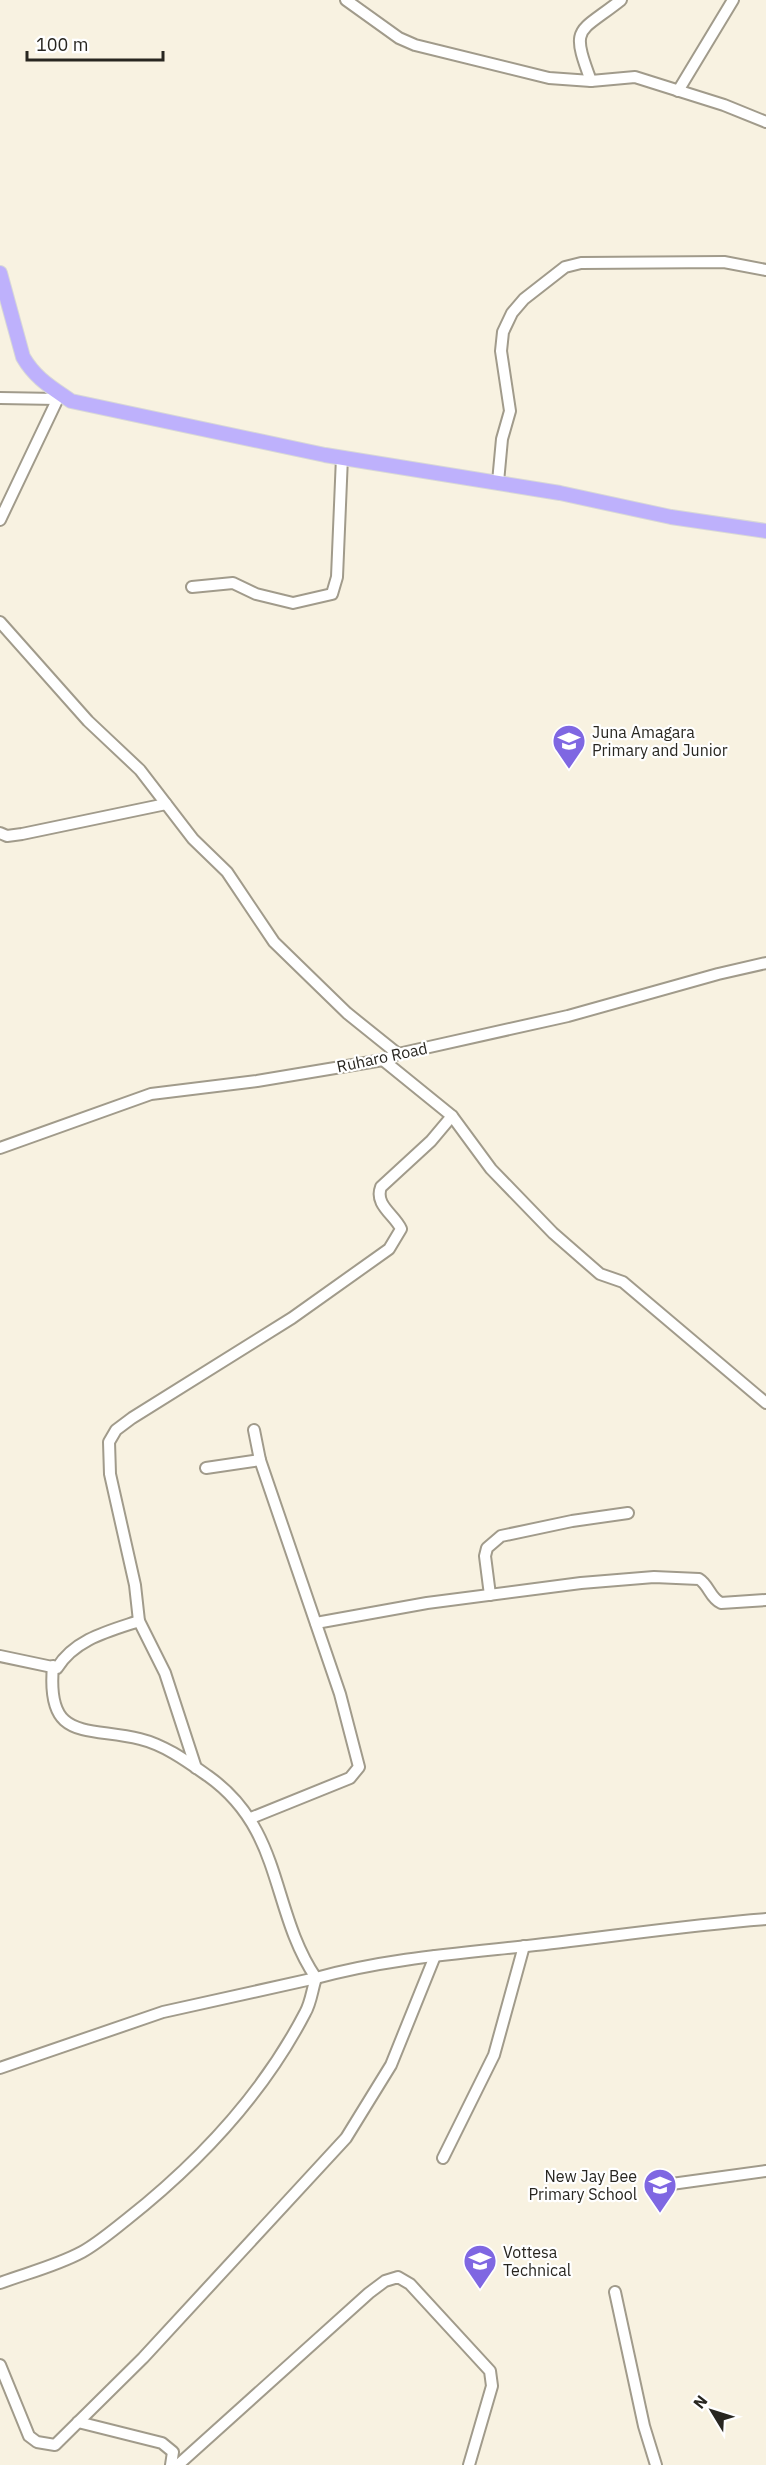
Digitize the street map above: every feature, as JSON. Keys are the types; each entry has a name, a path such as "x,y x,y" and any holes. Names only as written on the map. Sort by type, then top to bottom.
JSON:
{"main road":[{"path":"0,273 23,357 39,381 58,397 82,404 342,457 598,500 671,517 766,531"}],"street":[{"path":"346,0 399,38 415,45 549,78 591,81 635,77 766,122"},
{"path":"591,81 578,39 583,28 621,0"},
{"path":"678,91 733,0"},
{"path":"498,483 501,439 510,411 501,351 503,332 512,313 538,288 565,267 581,263 724,262 766,270"},
{"path":"0,398 58,397 0,520"},
{"path":"192,587 233,583 256,594 293,603 332,594 336,577 342,457"},
{"path":"0,622 87,721 140,770 193,839 227,872 246,898 265,932 281,950 347,1013 398,1054"},
{"path":"0,833 7,836 22,834 166,804"},
{"name":"Ruharo Road","path":"0,1148 151,1094 257,1081 383,1060 398,1054 568,1016 766,963"},
{"path":"383,1060 452,1116 491,1169 553,1233 600,1274 623,1282 766,1403"},
{"path":"196,1768 165,1673 139,1621 135,1585 110,1473 109,1442 116,1430 292,1318 389,1248 401,1229 384,1208 380,1198 381,1187 431,1141 452,1116"},
{"path":"251,1818 350,1779 359,1767 340,1695 260,1460 254,1430"},
{"path":"206,1468 260,1460"},
{"path":"490,1595 485,1556 487,1548 501,1536 572,1521 628,1514"},
{"path":"316,1623 427,1603 630,1579 699,1579 705,1583 715,1600 721,1603 766,1600"},
{"path":"0,1656 57,1668 71,1652 93,1637 139,1621"},
{"path":"0,2283 66,2259 95,2244 148,2203 194,2162 225,2128 274,2063 306,2012 316,1978 305,1960 262,1841 251,1818 230,1795 196,1768 160,1746 140,1739 82,1730 62,1717 51,1700 53,1666"},
{"path":"0,2068 163,2012 316,1978 435,1956 682,1925 766,1919"},
{"path":"442,2158 494,2055 525,1946"},
{"path":"0,2365 3,2381 28,2436 37,2442 55,2445 143,2358 346,2138 391,2066 435,1956"},
{"path":"657,2186 766,2171"},
{"path":"178,2465 369,2293 384,2281 398,2277 410,2284 490,2371 492,2386 469,2465"},
{"path":"615,2292 644,2426 656,2465"},
{"path":"78,2422 162,2443 173,2452 171,2465"}],"place":[{"name":"Juna Amagara Primary and Junior","path":"569,770"},
{"name":"New Jay Bee Primary School","path":"660,2214"},
{"name":"Vottesa Technical","path":"480,2290"}]}
